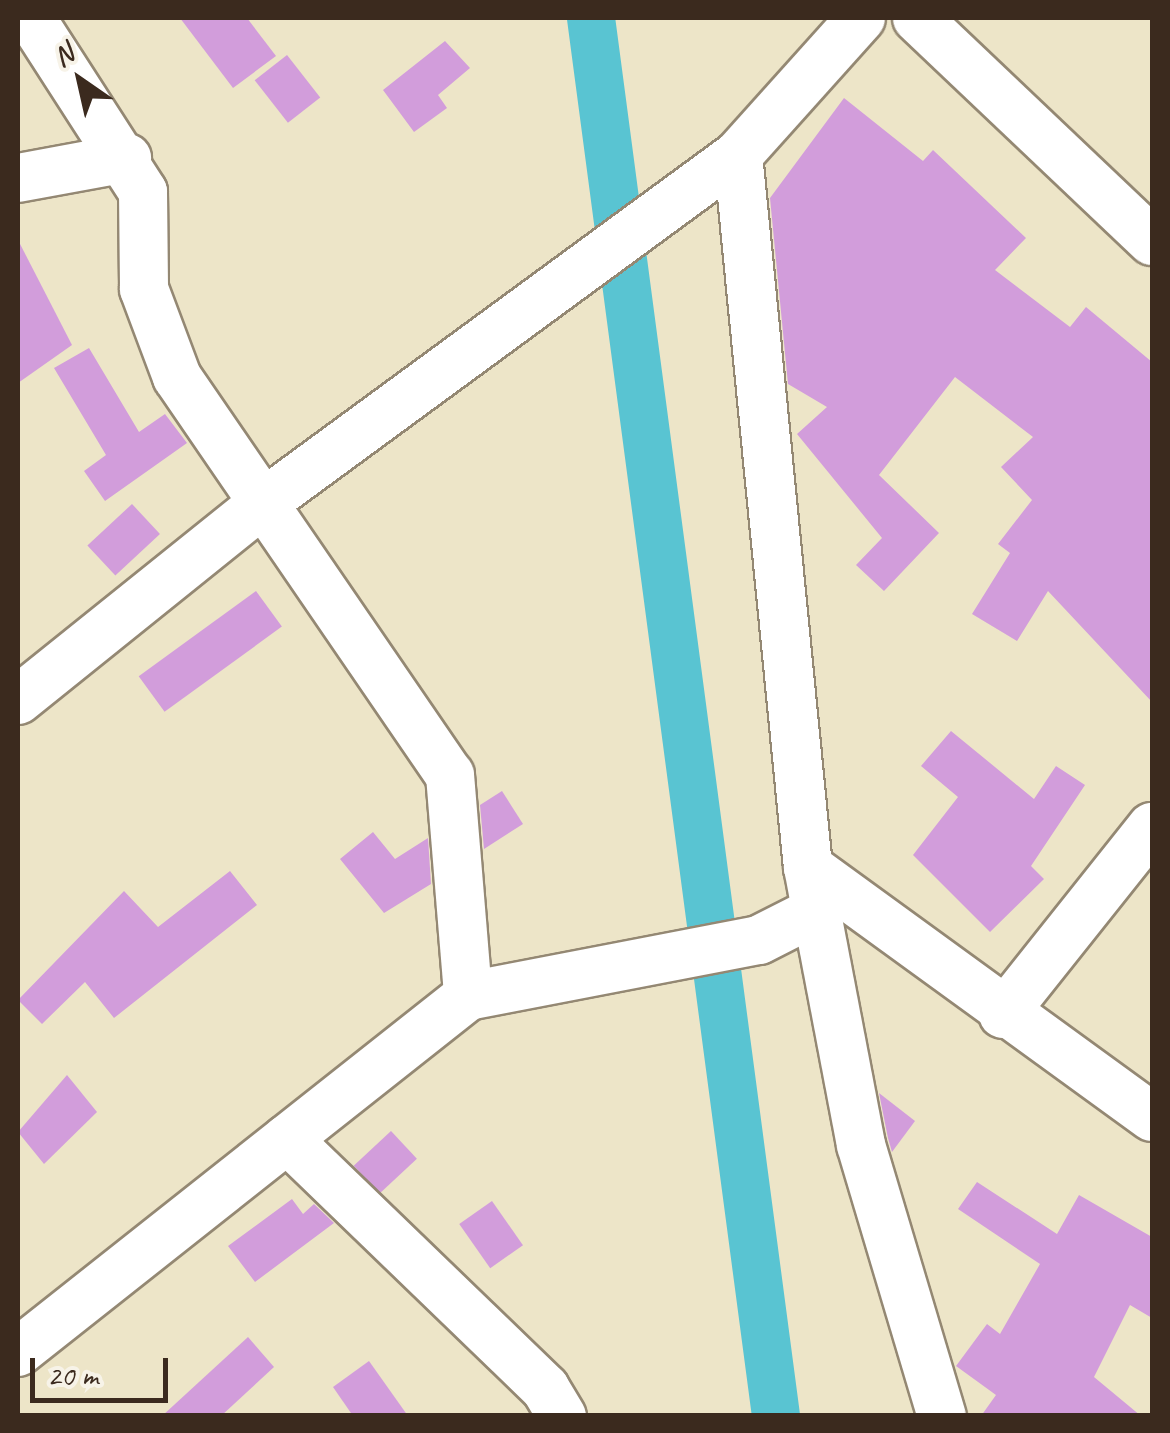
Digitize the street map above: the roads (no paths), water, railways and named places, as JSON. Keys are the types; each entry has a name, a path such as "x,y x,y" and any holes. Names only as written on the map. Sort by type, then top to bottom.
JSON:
{"street":[{"path":"31,18 127,158 143,192 144,289 156,338 262,504 450,775 468,996"},
{"path":"18,700 262,504 738,155 862,18"},
{"path":"916,18 1152,241"},
{"path":"738,155 813,888 861,1145 942,1416"},
{"path":"18,178 127,158"},
{"path":"1003,1014 1152,827"},
{"path":"18,1352 468,996 595,968 760,940 813,888"},
{"path":"813,888 1152,1118"},
{"path":"287,1139 545,1388 562,1416"}],"waterway":[{"path":"591,18 776,1416"}]}
